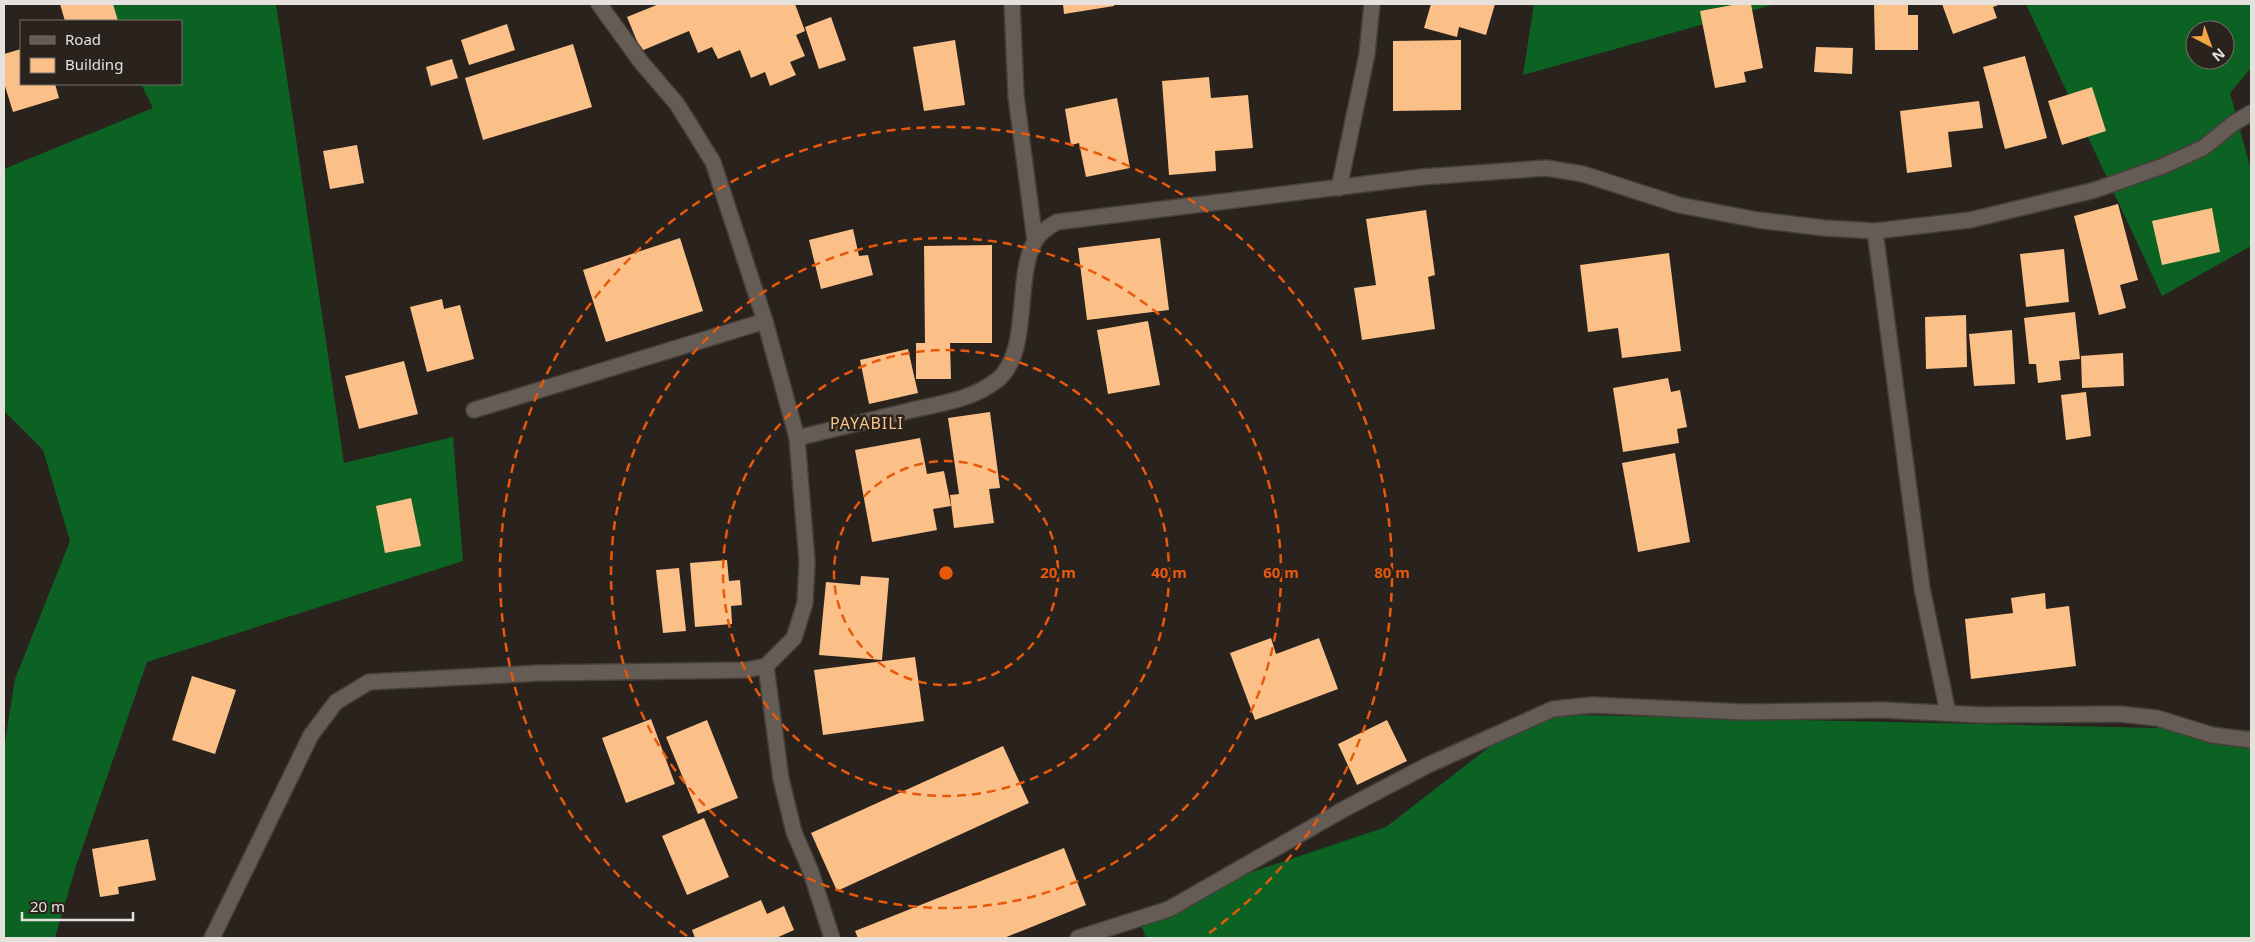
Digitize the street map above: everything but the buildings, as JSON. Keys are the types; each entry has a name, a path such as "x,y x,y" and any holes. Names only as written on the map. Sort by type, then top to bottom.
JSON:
{"street":[{"path":"212,938 311,735 336,702 369,682 541,673 746,670 766,666 794,638 806,603 808,562 797,438 765,321 712,162 677,104 641,62 599,4"},
{"path":"1012,4 1016,96 1035,241"},
{"path":"1339,188 1367,54 1372,4"},
{"path":"797,438 971,396 998,380 1011,363 1019,332 1029,255 1035,241 1043,230 1057,222 1422,177 1546,168 1592,177 1679,205 1758,220 1824,228 1875,231 1970,220 2095,190 2163,166 2203,148 2234,123 2251,113"},
{"path":"1875,231 1922,588 1948,713"},
{"path":"474,410 765,321"},
{"path":"766,666 781,779 794,832 811,872 832,938"},
{"path":"1078,938 1169,909 1346,808 1428,766 1553,709 1592,705 1744,712 1883,710 1948,713 2119,714 2157,718 2212,735 2251,740"}],"green space":[{"path":"110,4 276,4 344,463 453,437 463,561 147,662 76,866 55,938 4,938 4,748 15,679 70,541 43,450 4,411 4,169 153,108 142,85 182,85 182,20 107,20 105,16"},
{"path":"1534,4 1775,4 1523,75"},
{"path":"2026,4 2251,4 2251,68 2230,93 2251,170 2251,246 2162,296"},
{"path":"1532,714 2251,730 2251,938 1146,938 1136,911 1386,827"}],"district":[{"name":"PAYABILI","path":"867,423"}]}
